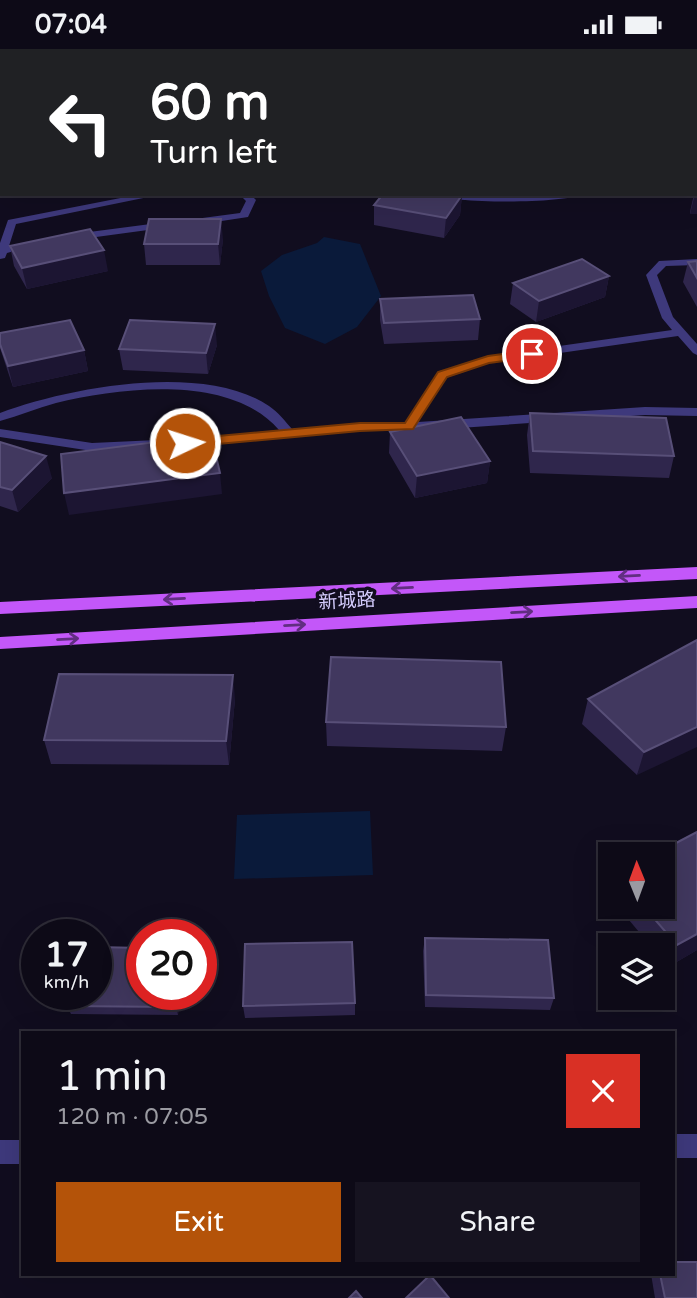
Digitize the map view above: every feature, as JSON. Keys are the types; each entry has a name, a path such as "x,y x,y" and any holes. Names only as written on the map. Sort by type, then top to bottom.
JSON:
{"main road":[{"name":"新城路","path":"0,608 697,573"},
{"name":"新城路","path":"0,643 697,602"}],"street":[{"path":"675,1146 697,1146"},
{"path":"0,1152 21,1152"}],"lane":[{"path":"1,255 12,222 148,196"},
{"path":"186,223 244,215 251,200 246,196"},
{"path":"456,196 495,200 535,200 563,196"},
{"path":"68,238 173,225"},
{"path":"1,255 42,243"},
{"path":"697,262 663,263 651,275 668,318 697,351"},
{"path":"409,426 442,375 488,360 681,332"},
{"path":"0,417 19,409 143,385 222,391 262,407 289,434"},
{"path":"0,433 92,446 176,443 360,427 645,411 697,412"}],"water":[{"path":"324,237 360,244 381,296 357,327 325,344 285,328 269,296 261,271 282,255 317,243"},
{"path":"370,811 373,875 234,879 237,815"}],"building":[{"path":"381,196 461,196 446,218 374,205"},
{"path":"149,219 221,219 218,244 144,244"},
{"path":"90,229 104,250 22,268 10,246"},
{"path":"582,259 609,276 539,301 513,283"},
{"path":"697,261 697,278 688,262"},
{"path":"473,295 480,319 384,323 380,299"},
{"path":"70,320 84,350 8,366 0,344 0,333"},
{"path":"130,320 215,324 206,353 119,349"},
{"path":"530,413 666,418 674,456 533,451"},
{"path":"461,417 490,461 417,476 390,432"},
{"path":"211,435 220,473 64,493 61,454"},
{"path":"0,442 46,456 12,490 0,487"},
{"path":"697,640 697,727 644,752 588,699"},
{"path":"331,657 501,662 506,727 326,722"},
{"path":"59,674 233,675 226,741 44,740"},
{"path":"697,832 697,934 677,945 675,933 667,933 654,919 676,919 676,843"},
{"path":"425,938 548,940 554,998 426,995"},
{"path":"352,942 355,1003 243,1006 245,944"},
{"path":"112,947 126,948 126,1007 112,1006"},
{"path":"675,1262 697,1262 697,1298 665,1298 660,1276 675,1276"},
{"path":"431,1276 449,1298 406,1298"},
{"path":"356,1291 362,1298 349,1298"}],"route":[{"path":"185,443 360,427 409,426 442,375 488,360 532,354"}]}
